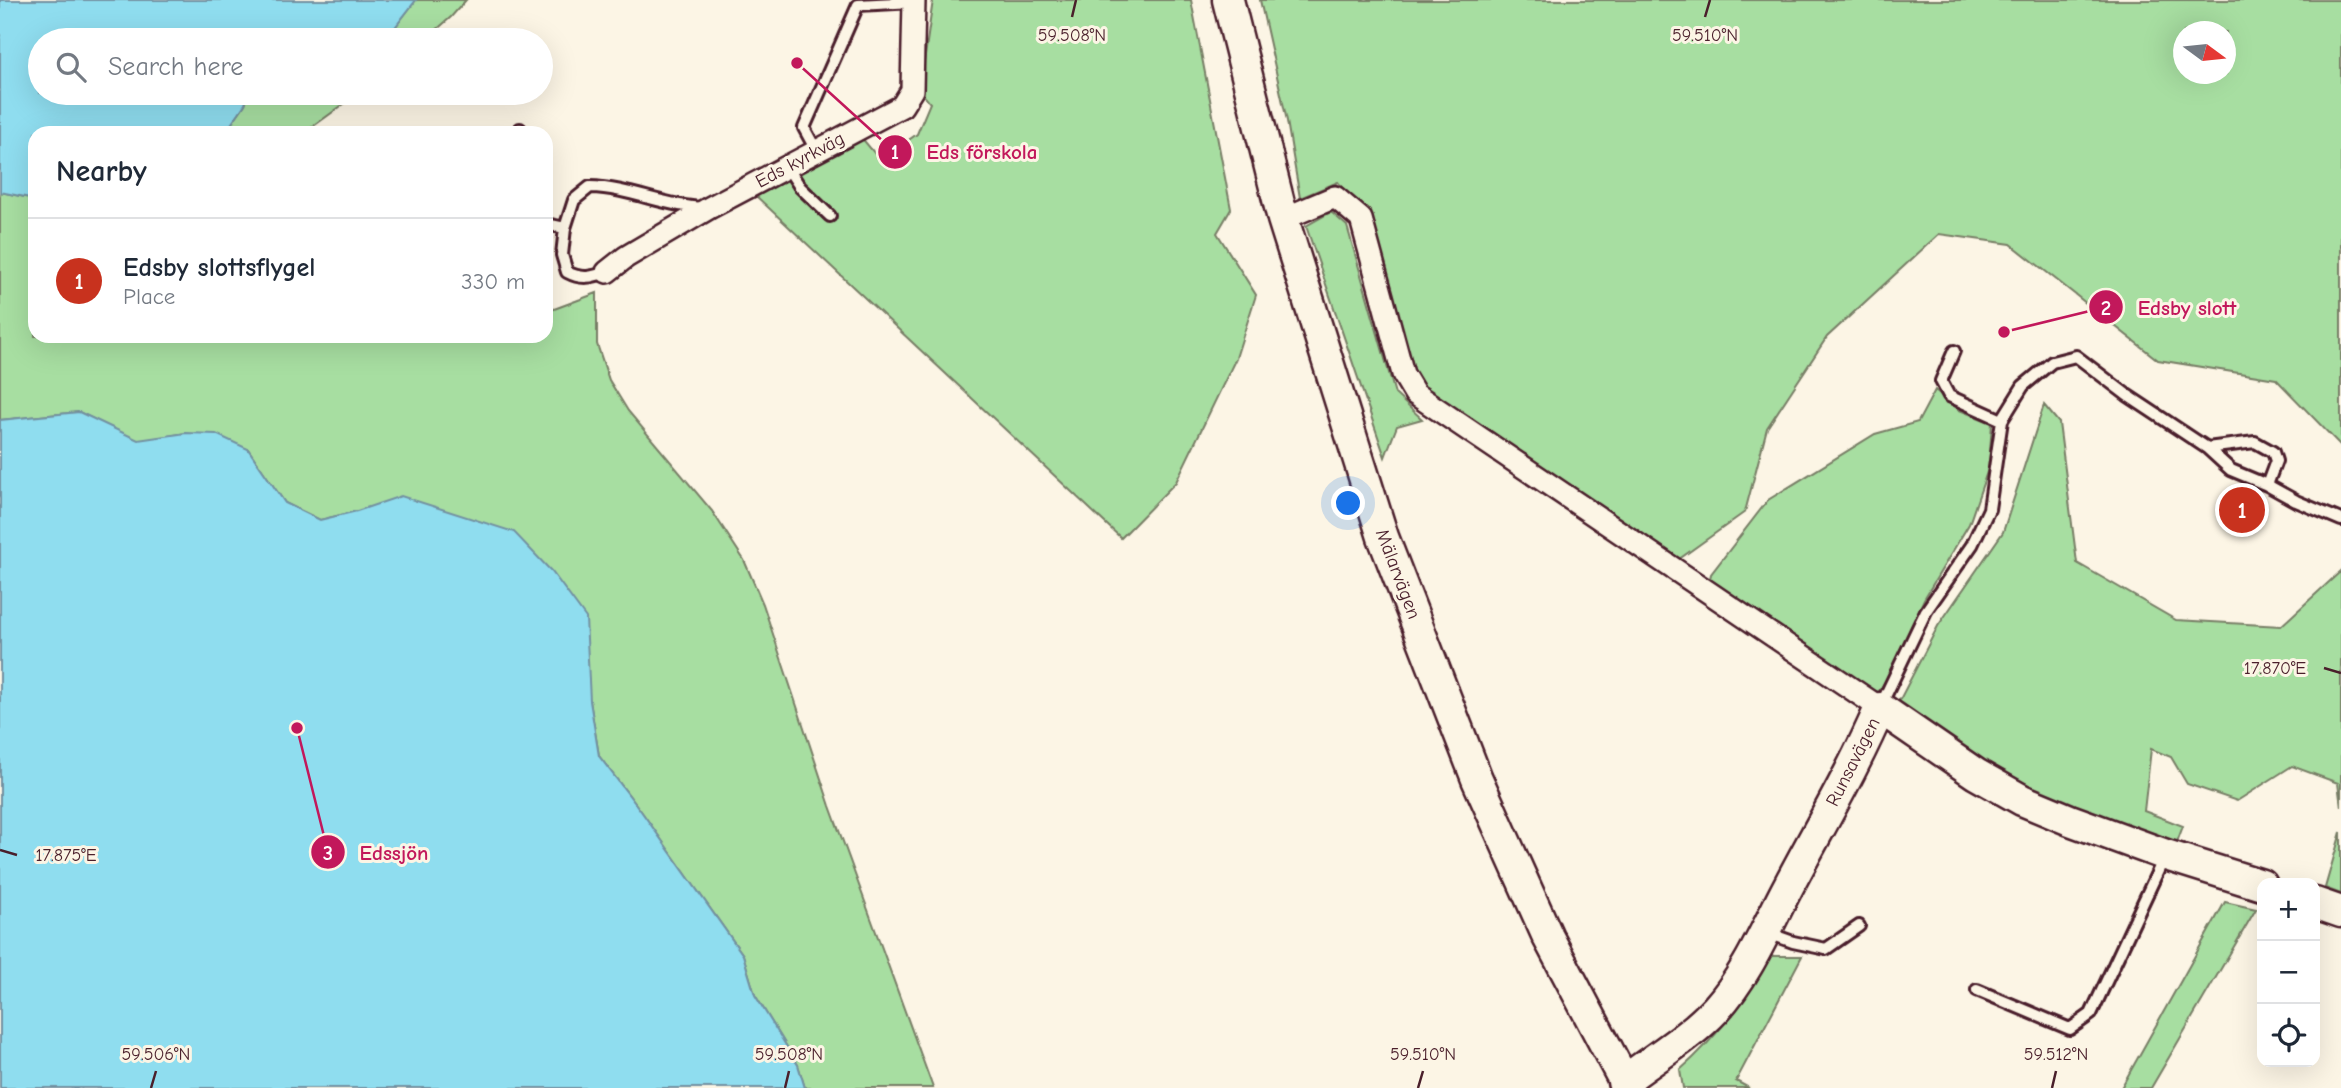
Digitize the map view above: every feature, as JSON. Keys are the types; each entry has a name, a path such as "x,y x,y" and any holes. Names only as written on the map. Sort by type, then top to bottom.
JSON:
{"main road":[{"name":"Mälarvägen","path":"1228,0 1283,219 1383,537 1477,779 1548,937 1626,1085"},
{"name":"Runsavägen","path":"1626,1085 1684,1040 1718,1007 1746,967 1870,732 1880,708 1976,774 2022,800 2166,855 2257,883"},
{"path":"2320,905 2341,912"}],"street":[{"name":"Eds kyrkväg","path":"607,272 626,257 709,208 902,106 912,90 914,1"},
{"path":"1283,219 1335,197 1361,219 1403,374 1415,394 1880,708"}],"lane":[{"path":"816,150 804,128 858,5 914,1"},
{"path":"788,167 800,187 830,216"},
{"path":"607,272 579,278 568,272 562,256 565,228 575,200 590,187 606,187 682,207 709,208"},
{"path":"553,225 565,228"},
{"path":"1954,351 1941,381 1949,396 2002,420"},
{"path":"1880,708 1926,611 1972,545 1989,509 2002,420 2023,386 2052,362 2076,356 2127,396 2207,449 2231,470 2341,520"},
{"path":"2207,449 2255,442 2273,452 2276,461 2267,485"},
{"path":"1977,990 2070,1029 2091,1014 2166,855"},
{"path":"1765,932 1793,942 1826,949 1859,926"}],"green space":[{"path":"416,0 466,0 439,28 394,28"},
{"path":"933,0 1191,0 1231,209 1217,233 1256,295 1236,358 1176,482 1121,538 756,196 861,137 880,160 917,134 930,103 920,91"},
{"path":"1260,0 2341,0 2341,446 2276,379 2158,360 2011,244 1939,234 1827,337 1767,428 1745,512 1675,562 1414,381 1365,216 1338,182 1300,198 1287,121"},
{"path":"244,105 342,105 314,126 230,126"},
{"path":"0,192 28,198 28,343 553,343 553,309 597,293 597,344 609,380 628,411 712,511 744,560 763,604 830,806 933,1088 805,1088 798,1065 755,995 743,955 599,756 590,701 357,511 320,520 285,503 248,449 186,433 138,441 79,412 0,420"},
{"path":"1331,212 1347,226 1395,394 1422,419 1397,426 1385,457 1306,226"},
{"path":"1935,390 1959,410 1992,423 1989,466 1969,524 1924,599 1891,672 1874,699 1709,583 1711,574 1768,500 1875,434 1918,422"},
{"path":"2044,405 2059,423 2077,563 2176,620 2281,626 2341,571 2341,807 2338,783 2292,766 2237,801 2187,784 2171,757 2151,749 2144,811 2183,826 2177,842 2051,798 1894,711 1938,626 2003,532"},
{"path":"2341,832 2341,894 2325,888"},
{"path":"2225,902 2256,909 2151,1088 2121,1088"},
{"path":"1771,956 1802,956 1736,1081 1749,1088 1683,1088 1680,1070 1707,1044 1730,1016"}],"water":[{"path":"0,0 416,0 394,28 28,28 28,105 244,105 230,126 28,126 28,198 0,192"},
{"path":"79,412 138,440 186,433 216,434 248,449 285,503 320,520 401,496 514,532 552,572 586,618 590,701 599,756 743,955 755,995 798,1065 805,1088 0,1088 0,420"}],"place":[{"name":"Eds förskola","path":"797,63"},
{"name":"Edsby slott","path":"2004,332"},
{"name":"Edsby slottsflygel","path":"2242,510"},
{"name":"Edssjön","path":"297,728"}]}
